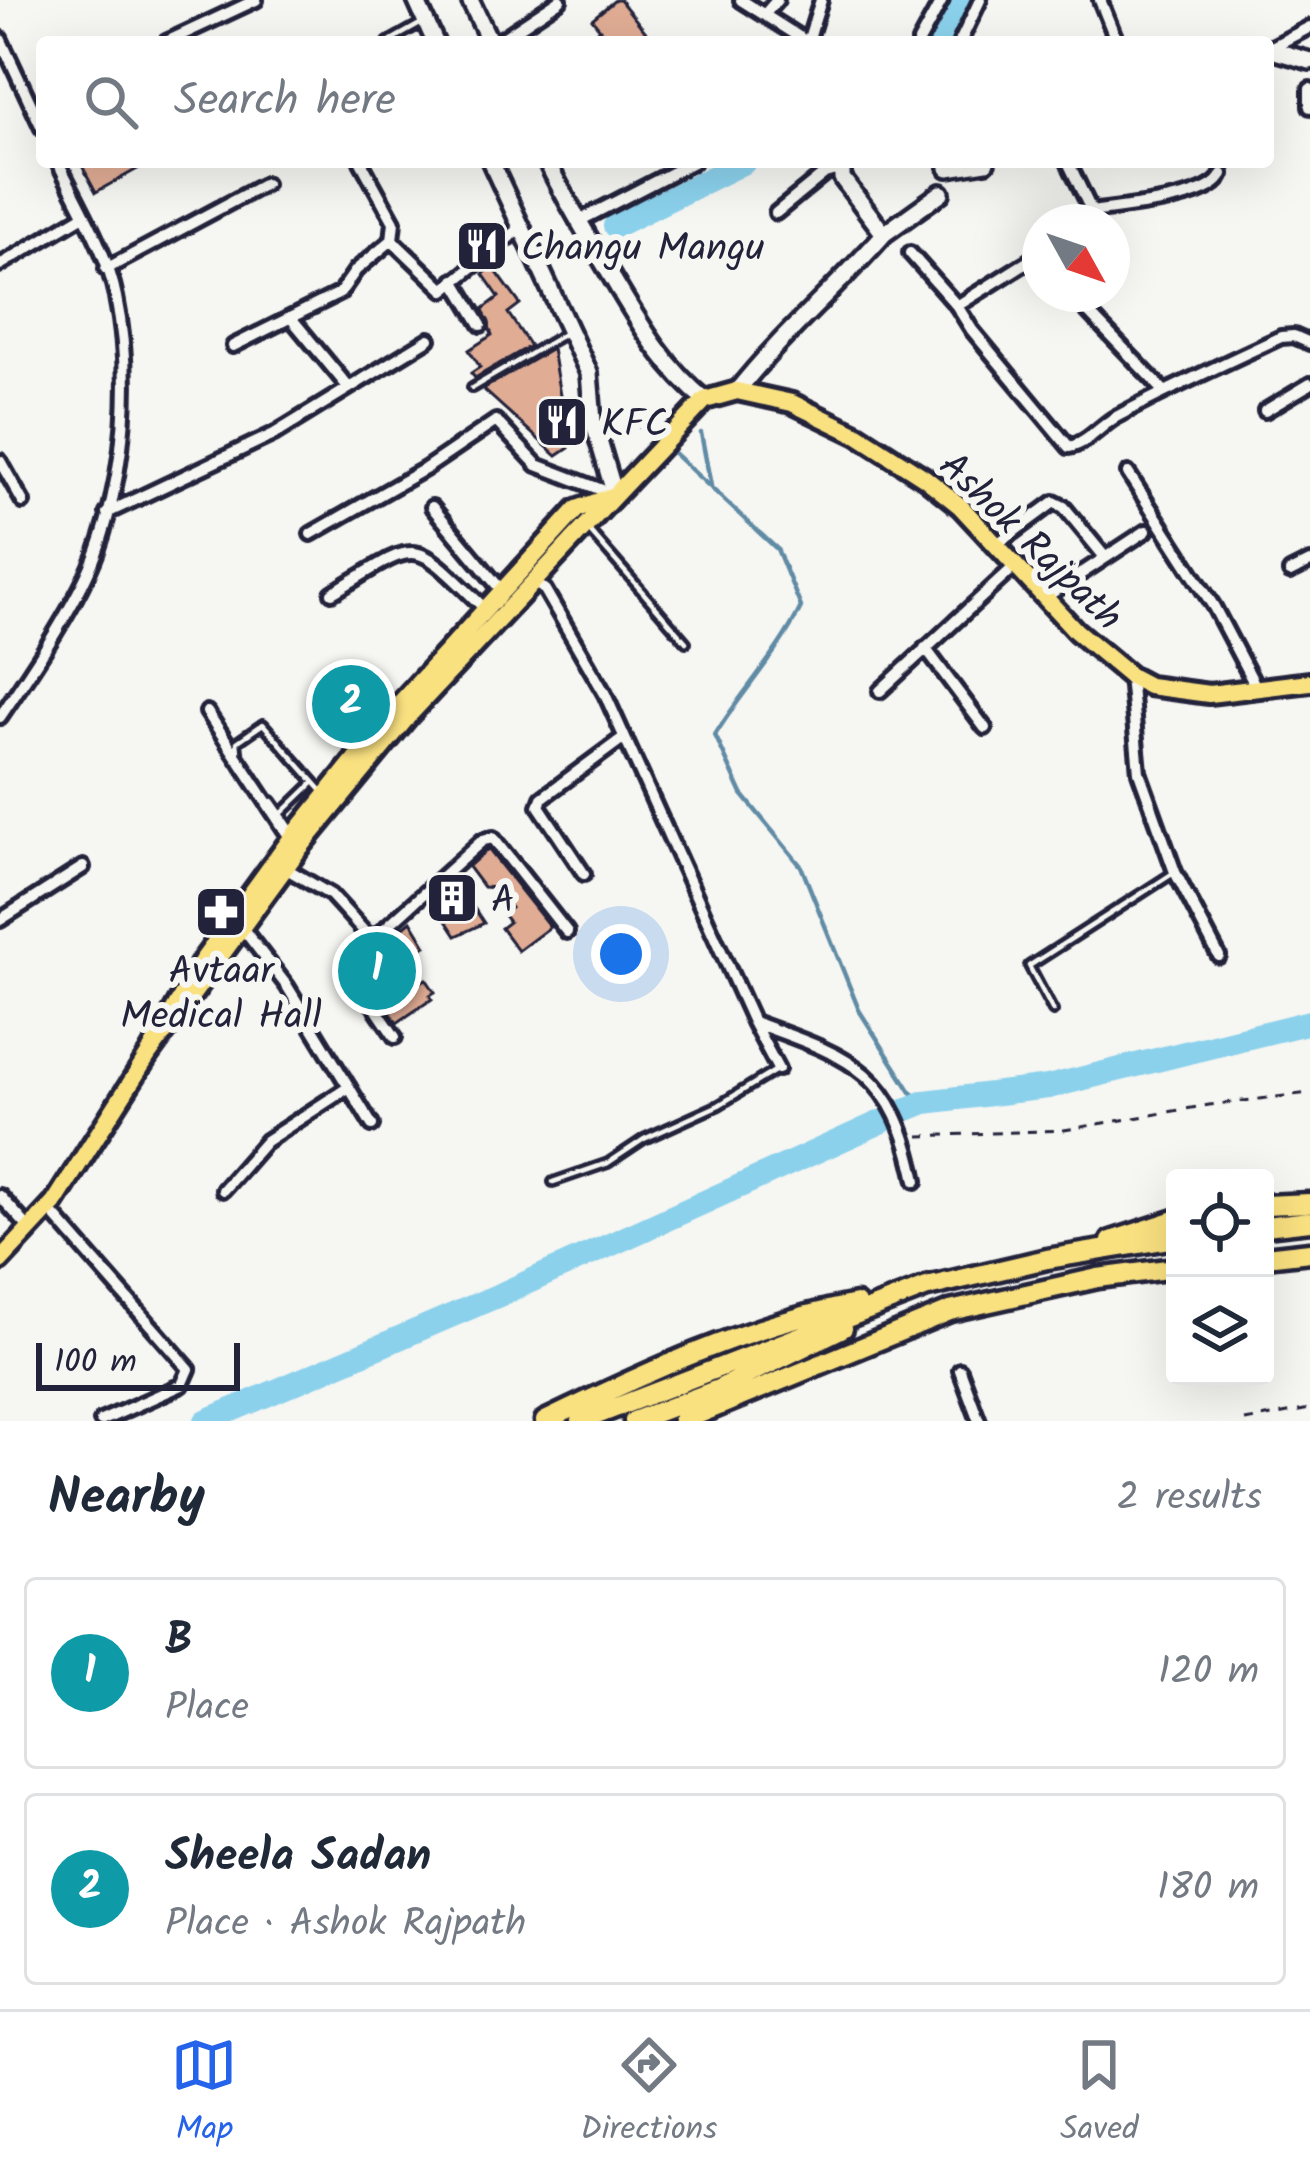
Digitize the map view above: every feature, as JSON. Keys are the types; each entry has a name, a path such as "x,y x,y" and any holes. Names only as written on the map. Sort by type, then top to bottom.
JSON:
{"highway":[{"path":"1274,1205 1310,1203"},
{"path":"1274,1225 1310,1221"},
{"path":"1078,1254 1166,1223"},
{"path":"556,1421 787,1331 964,1277 1166,1239"},
{"path":"1274,1256 1310,1252"},
{"path":"682,1421 950,1311 1097,1278 1166,1269"},
{"path":"545,1421 764,1329 828,1309 896,1298"},
{"path":"581,1421 896,1298"},
{"path":"611,1421 755,1364 896,1298"},
{"path":"634,1421 763,1370 896,1298"}],"main road":[{"path":"416,0 432,36"},
{"path":"470,0 490,36"},
{"path":"1274,50 1310,61"},
{"path":"494,168 589,373 593,421 615,495"},
{"path":"550,168 577,222 659,353 705,400"},
{"path":"840,168 842,178 884,234"},
{"path":"737,391 884,234 941,193"},
{"name":"Ashok Rajpath","path":"237,923 295,841 676,427 705,400 737,391 792,403 857,435 926,478 997,544 1013,567 1047,596 1076,631 1149,686 1209,694 1310,682"},
{"name":"Ashok Rajpath","path":"0,1261 49,1209 149,1054 202,961 285,868 319,789 577,508 615,495"}],"street":[{"path":"179,36 256,0"},
{"path":"503,36 560,0"},
{"path":"741,0 797,36"},
{"path":"764,15 777,0"},
{"path":"809,36 821,0"},
{"path":"923,36 942,0"},
{"path":"963,36 980,0"},
{"path":"1100,0 1115,36"},
{"path":"1274,46 1310,27"},
{"path":"0,38 4,61 36,117"},
{"path":"1310,89 1310,112"},
{"path":"0,717 38,662 96,553 118,469 124,369 116,294 61,168"},
{"path":"233,346 340,292 356,270 392,240 394,222 364,168"},
{"path":"577,222 672,168"},
{"path":"776,213 834,168"},
{"path":"1071,168 1088,204"},
{"path":"1130,206 1189,196 1218,185 1222,174"},
{"path":"106,268 265,184"},
{"path":"0,265 84,215"},
{"path":"392,240 444,290 522,227"},
{"path":"910,253 1069,447 1164,391 1281,337 1294,336 1310,343"},
{"path":"957,306 1022,267"},
{"path":"454,280 481,325"},
{"path":"1088,312 1164,391"},
{"path":"292,318 350,388"},
{"path":"107,513 274,434 429,339"},
{"path":"1265,411 1310,384"},
{"path":"311,534 425,470 496,421 537,464 615,495"},
{"path":"0,461 23,502"},
{"path":"1128,472 1214,607 1257,689"},
{"path":"997,544 1058,502 1104,556"},
{"path":"432,507 502,591"},
{"path":"1047,596 1146,531"},
{"path":"332,593 400,554 420,551 485,609"},
{"path":"1289,572 1310,562"},
{"path":"880,691 1013,567"},
{"path":"533,581 545,590 605,694 778,1069"},
{"path":"925,648 985,728"},
{"path":"1130,676 1139,772 1175,872 1219,956"},
{"path":"207,712 295,841"},
{"path":"584,874 539,806 623,738"},
{"path":"395,1037 349,969 372,940 483,840 493,838 567,932"},
{"path":"0,920 83,867"},
{"path":"285,868 332,896 372,940"},
{"path":"237,923 287,986 372,1125"},
{"path":"753,1022 814,1044 867,1072 908,1137 916,1180"},
{"path":"223,1190 266,1141 349,1087"},
{"path":"0,1196 30,1229"},
{"path":"49,1209 189,1369 182,1385 101,1421"},
{"path":"960,1370 979,1421"}],"lane":[{"path":"399,36 425,21"},
{"path":"472,388 569,331"},
{"path":"585,526 686,642"},
{"path":"281,814 319,789 263,724 241,737 237,749 295,841"},
{"path":"1053,1011 1029,965 1175,872"},
{"path":"553,1182 608,1163 778,1069"}],"path":[{"path":"918,1136 1064,1130 1310,1093"},
{"path":"1245,1421 1310,1409"}],"building":[{"path":"620,0 649,36 591,36 600,29 592,19"},
{"path":"83,168 139,168 96,192"},
{"path":"493,267 520,304 508,313 530,346 475,378 471,373 480,367 469,350 492,335 483,309 499,297 483,274"},
{"path":"552,349 569,448 557,456 483,389"},
{"path":"349,679 377,708 354,733 326,701"},
{"path":"488,849 550,927 518,951 501,928 509,922 503,914 511,908 496,888 483,887 468,867"},
{"path":"455,879 484,923 456,936 432,899"},
{"path":"411,921 426,946 403,960 419,983 426,979 435,992 397,1023 361,969"}],"waterway":[{"path":"943,36 960,0"},
{"path":"615,226 732,168"},
{"path":"639,426 658,441"},
{"path":"701,433 711,486"},
{"path":"667,447 777,549 801,607 715,735 742,794 801,866 859,1010 911,1092 925,1102"},
{"path":"908,1109 925,1102 1048,1087 1310,1022"},
{"path":"206,1421 504,1293 883,1121"}],"place":[{"name":"Changu Mangu","path":"482,246"},
{"name":"KFC","path":"562,422"},
{"name":"Sheela Sadan","path":"351,704"},
{"name":"A","path":"452,898"},
{"name":"Avtaar Medical Hall","path":"221,912"},
{"name":"B","path":"377,971"}]}
